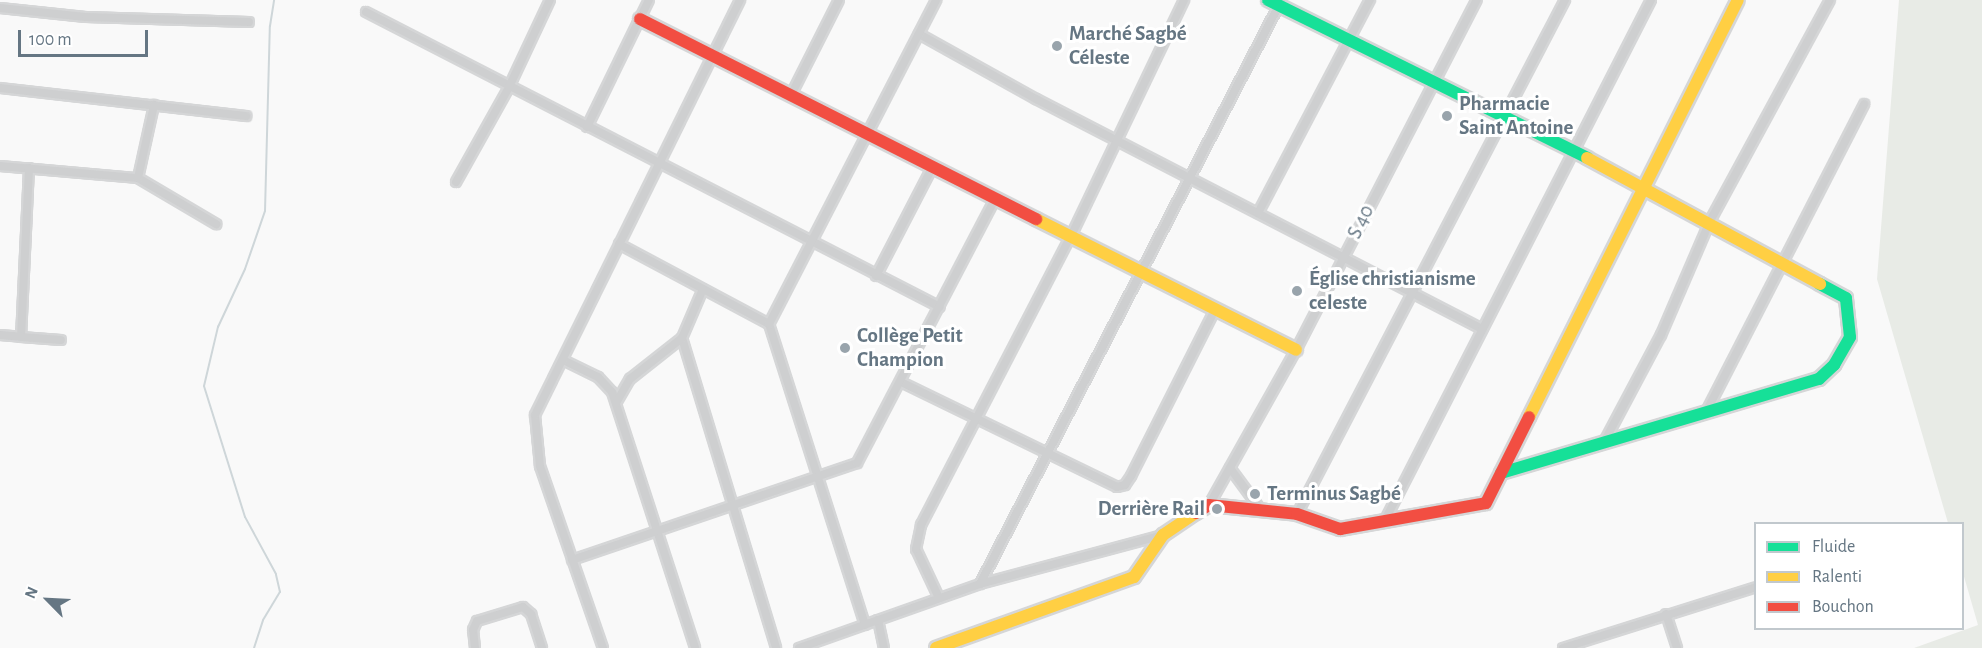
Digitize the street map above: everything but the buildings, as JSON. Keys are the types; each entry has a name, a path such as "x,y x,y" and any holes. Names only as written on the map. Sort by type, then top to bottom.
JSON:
{"street":[{"path":"456,182 509,87 550,0"},
{"path":"587,127 649,0"},
{"path":"603,648 540,466 534,427 535,415 740,0"},
{"path":"791,95 839,0"},
{"path":"769,324 813,244 936,0"},
{"path":"939,598 916,549 917,537 1071,236 1184,0"},
{"path":"1258,213 1370,0"},
{"name":"S 40","path":"1209,505 1296,350 1432,82 1477,0"},
{"path":"1297,514 1565,0"},
{"path":"1384,522 1482,328 1574,155 1651,0"},
{"path":"799,648 980,584 1163,535 1209,505 1260,508 1297,514 1340,529 1486,503 1738,0"},
{"path":"1604,442 1661,335 1710,221 1830,0"},
{"path":"980,584 1141,272 1276,2 1347,41 1574,155 1643,186 1782,260 1846,298 1850,337 1834,365 1820,379 1761,399 1707,410 1501,473"},
{"path":"0,8 86,18 249,22"},
{"path":"366,12 813,244 940,307"},
{"path":"640,19 1296,350"},
{"path":"919,34 1116,139 1482,328"},
{"path":"0,88 246,116"},
{"path":"1707,410 1864,104"},
{"path":"138,178 154,105"},
{"path":"0,166 138,178 216,224"},
{"path":"876,276 933,166"},
{"path":"21,337 29,168"},
{"path":"572,560 857,463 863,457 996,197"},
{"path":"619,244 769,324 865,625"},
{"path":"616,404 630,379 682,338 703,289"},
{"path":"901,382 977,417 1105,483 1125,485 1215,310"},
{"path":"0,335 61,340"},
{"path":"682,338 731,506 776,648"},
{"path":"562,360 597,376 616,404 654,531 695,648"},
{"path":"1230,468 1260,508"},
{"path":"936,648 1134,577 1163,535"},
{"path":"1563,648 1754,587"},
{"path":"475,648 473,630 477,621 523,607 531,614 542,648"},
{"path":"1666,614 1677,648"},
{"path":"878,620 884,648"}],"shaded area":[{"path":"1899,0 1982,0 1982,648 1914,648 1978,625 1964,576 1964,522 1948,522 1877,279"}],"waterway":[{"path":"254,648 263,620 280,592 276,574 245,517 204,386 218,327 245,269 265,211 270,26 274,0"}],"traffic: fast":[{"path":"1268,0 1587,158"},
{"path":"1501,473 1819,379 1834,365 1850,337 1846,298 1820,284"}],"traffic: slow":[{"path":"1529,417 1738,0"},
{"path":"1587,158 1820,284"},
{"path":"1036,219 1296,350"},
{"path":"936,648 1134,577 1163,535 1196,513"}],"traffic: jam":[{"path":"640,19 1036,219"},
{"path":"1196,513 1209,505 1297,514 1340,529 1486,503 1529,417"}],"place":[{"name":"Marché Sagbé Céleste","path":"1057,46"},
{"name":"Pharmacie Saint Antoine","path":"1447,116"},
{"name":"Église christianisme celeste","path":"1297,291"},
{"name":"Collège Petit Champion","path":"845,348"},
{"name":"Terminus Sagbé","path":"1255,494"},
{"name":"Derrière Rail","path":"1217,509"}]}
